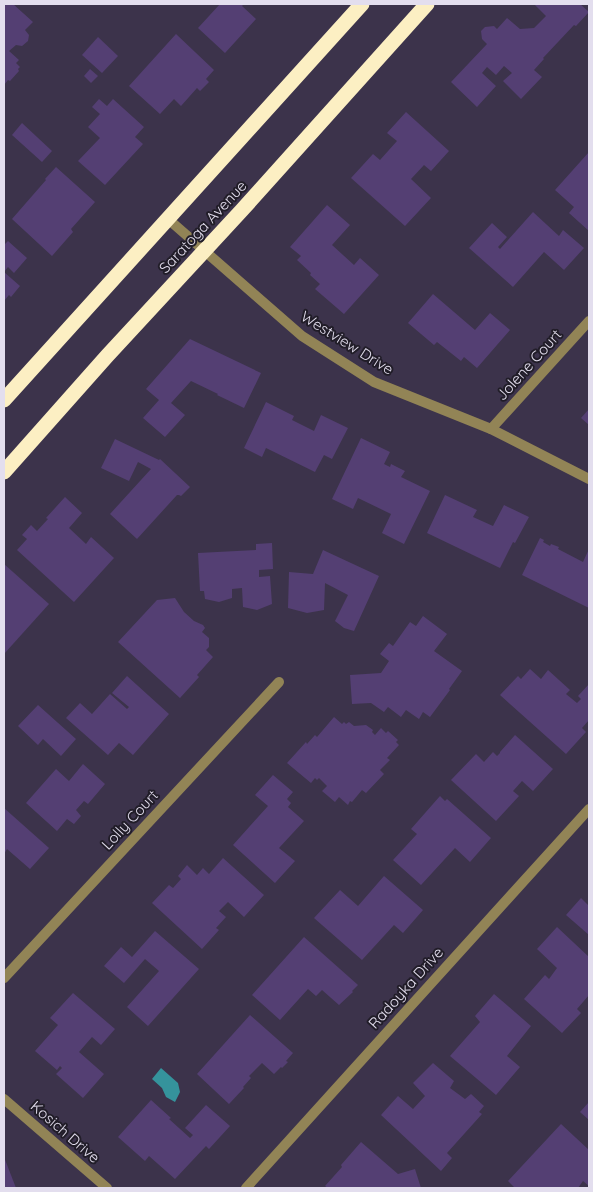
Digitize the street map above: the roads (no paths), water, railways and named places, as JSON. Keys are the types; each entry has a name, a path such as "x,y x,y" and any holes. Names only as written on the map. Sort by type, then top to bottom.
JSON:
{"highway":[{"name":"Saratoga Avenue","path":"4,400 362,4"},
{"name":"Saratoga Avenue","path":"4,472 427,4"}],"street":[{"name":"Westview Drive","path":"168,219 302,336 374,382 491,429 589,479"},
{"name":"Jolene Court","path":"491,429 589,320"},
{"name":"Lolly Court","path":"4,978 279,682"},
{"name":"Radoyka Drive","path":"246,1188 589,809"},
{"name":"Kosich Drive","path":"4,1099 107,1188"}]}
